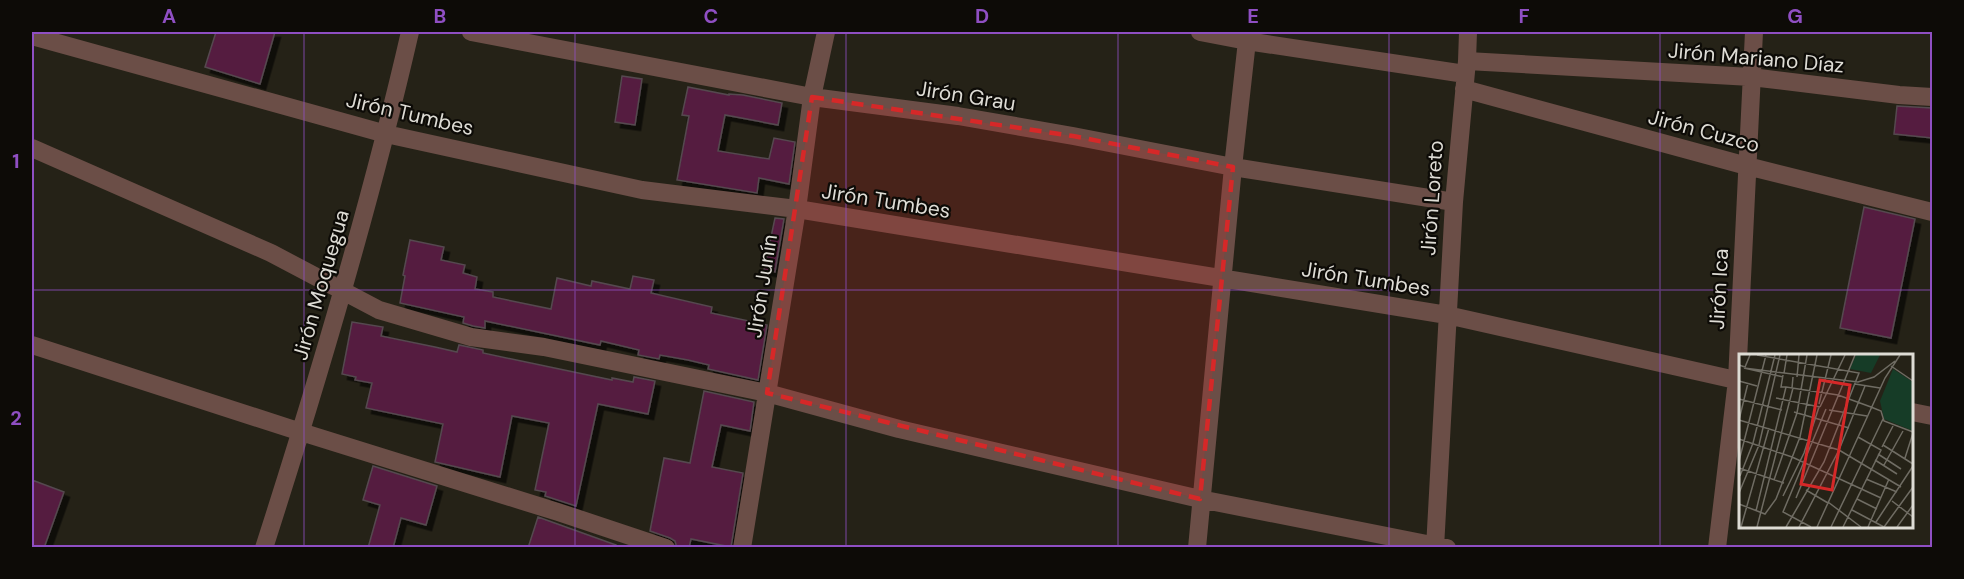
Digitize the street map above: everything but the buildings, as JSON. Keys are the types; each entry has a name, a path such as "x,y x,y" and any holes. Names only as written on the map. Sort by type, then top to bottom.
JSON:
{"street":[{"name":"Jirón Moquegua","path":"264,548 343,291 386,134 410,32"},
{"name":"Jirón Grau","path":"471,32 812,97 958,116 1233,167 1454,202"},
{"name":"Jirón Junín","path":"742,548 797,209 812,97 826,32"},
{"name":"Jirón Mariano Díaz","path":"1200,32 1248,36 1465,75 1751,77 1932,97"},
{"name":"Jirón Loreto","path":"1439,547 1447,315 1468,32"},
{"name":"Jirón Ica","path":"1740,354 1754,32"},
{"name":"Jirón Tumbes","path":"32,36 386,134 642,189 797,209 1447,315 1739,380"},
{"path":"1197,548 1233,167 1248,36"},
{"name":"Jirón Cuzco","path":"1465,75 1747,166 1932,212"},
{"path":"32,148 271,253 379,310 471,337 544,347 767,393 899,429 1200,499 1439,547"},
{"path":"32,345 666,548"},
{"name":"Jirón Ica","path":"1717,548 1739,380"},
{"path":"1913,412 1932,416"}],"highlighted area":[{"path":"812,97 1073,136 1233,167 1200,499 767,393"}]}
